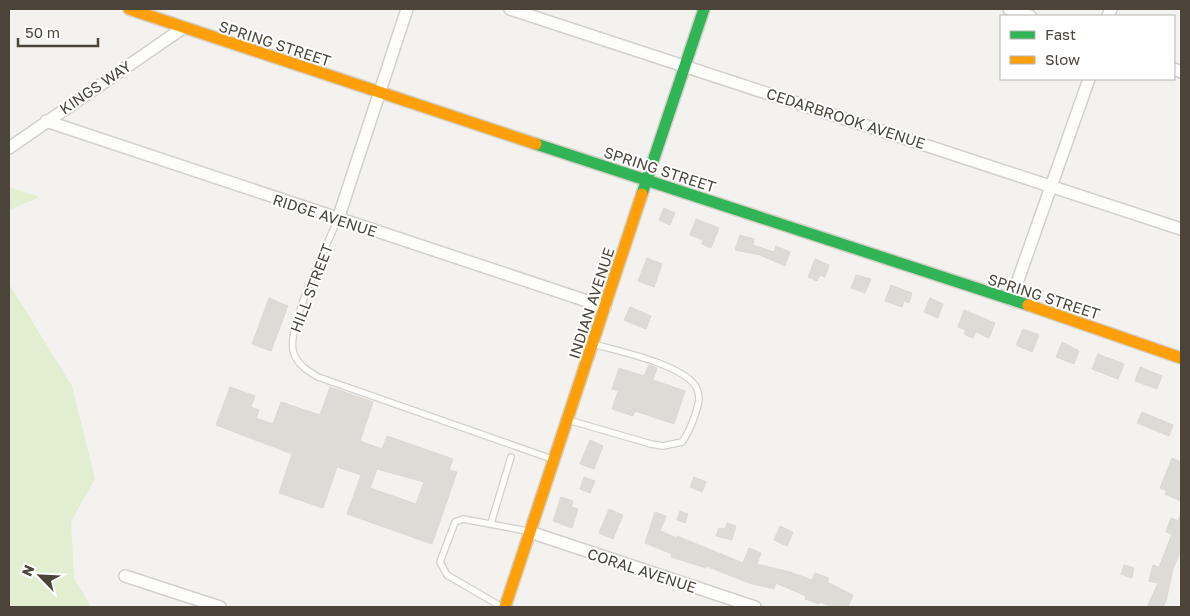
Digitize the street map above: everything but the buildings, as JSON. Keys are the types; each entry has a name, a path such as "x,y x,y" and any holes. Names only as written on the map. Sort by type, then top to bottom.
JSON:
{"street":[{"name":"SPRING STREET","path":"129,9 1011,300 1181,358"},
{"name":"HILL STREET","path":"338,219 408,9"},
{"name":"CEDARBROOK AVENUE","path":"510,9 1181,229"},
{"name":"INDIAN AVENUE","path":"503,607 568,420 704,9"},
{"path":"1009,9 1027,15"},
{"name":"KINGS WAY","path":"9,148 183,28"},
{"path":"1011,300 1089,80"},
{"name":"RIDGE AVENUE","path":"46,121 605,307"},
{"name":"CORAL AVENUE","path":"530,532 755,607"},
{"path":"125,576 220,607"}],"lane":[{"name":"HILL STREET","path":"338,219 292,332 293,353 298,362 318,377 554,460"},
{"path":"568,420 663,446 682,442 694,417 700,398 696,387 689,378 660,364 593,344"},
{"path":"491,523 511,456"},
{"path":"503,607 447,575 440,562 455,522 463,519 530,532"}],"green space":[{"path":"9,187 40,197 9,210"},
{"path":"9,284 72,386 95,479 71,521 74,578 91,607 9,607"}],"traffic: fast":[{"path":"642,194 704,9"},
{"path":"536,144 1028,305"}],"traffic: slow":[{"path":"129,9 536,144"},
{"path":"505,607 642,194"},
{"path":"1028,305 1181,358"}]}
